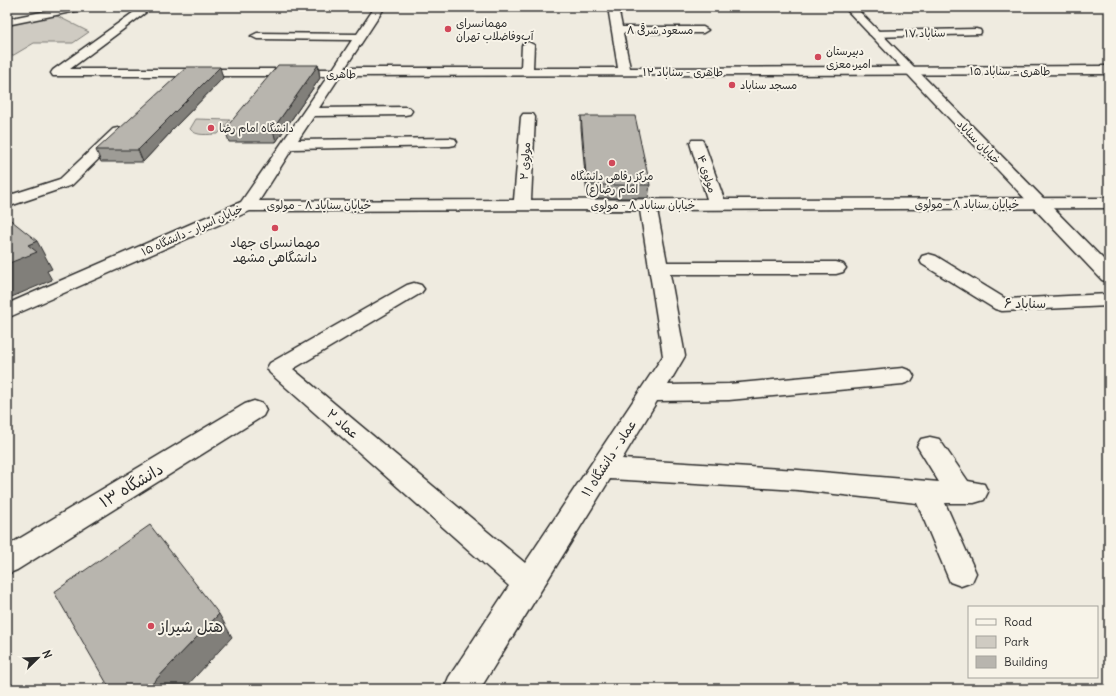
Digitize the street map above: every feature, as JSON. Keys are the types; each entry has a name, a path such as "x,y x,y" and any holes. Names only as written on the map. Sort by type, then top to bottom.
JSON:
{"street":[{"path":"7,22 81,7"},
{"name":"طاهری","path":"148,7 57,73 335,74 625,72"},
{"name":"خیابان اسرار - دانشگاه ۱۵","path":"7,312 247,206 380,7"},
{"path":"613,7 618,22 625,72"},
{"name":"خیابان سناباد","path":"848,7 1109,276"},
{"name":"مسعود شرقی ۸","path":"618,22 704,30"},
{"name":"سناباد ۱۷","path":"874,34 976,32"},
{"path":"257,36 360,37"},
{"path":"527,72 528,45"},
{"name":"طاهری - سناباد ۱۵","path":"910,71 1109,70"},
{"name":"طاهری - سناباد ۱۲","path":"625,72 910,71"},
{"path":"167,85 178,74"},
{"path":"311,112 405,111"},
{"name":"مولوی ۲","path":"522,205 528,117"},
{"path":"7,202 66,182 128,122"},
{"path":"288,145 450,142"},
{"name":"مولوی ۴","path":"697,143 717,205"},
{"name":"خیابان سناباد ۸ - مولوی","path":"247,206 648,206 1109,203"},
{"name":"عماد - دانشگاه ۱۱","path":"461,689 674,356 648,206"},
{"name":"سناباد ۶","path":"929,260 1002,305 1109,300"},
{"path":"659,268 836,268"},
{"name":"عماد ۲","path":"414,289 278,368 528,584"},
{"path":"650,393 729,392 903,376"},
{"name":"دانشگاه ۱۳","path":"7,561 254,410"},
{"path":"602,468 798,480 927,493 967,492 930,446"},
{"path":"927,493 961,573"}],"green space":[{"path":"55,15 89,32 73,43 34,43 7,59 7,25"},
{"path":"196,119 230,120 218,134 203,134 193,132 190,129"}],"building":[{"path":"278,65 318,65 273,129 225,129"},
{"path":"187,67 220,67 138,150 96,150"},
{"name":"مرکز رفاهی دانشگاه امام رضا(ع)","path":"581,116 635,116 650,185 587,185"},
{"path":"7,217 37,241 28,245 37,252 7,264"},
{"name":"هتل شیراز","path":"150,525 219,614 147,689 110,689 54,592"}],"place":[{"name":"مهمانسرای آب‌و‌فاضلاب تهران","path":"448,29"},
{"name":"دبیرستان امیر معزی","path":"818,57"},
{"name":"مسجد سناباد","path":"732,85"},
{"name":"دانشگاه امام رضا","path":"211,128"},
{"name":"مرکز رفاهی دانشگاه امام رضا(ع)","path":"612,163"},
{"name":"مهمانسرای جهاد دانشگاهی مشهد","path":"275,228"},
{"name":"هتل شیراز","path":"151,626"}]}
